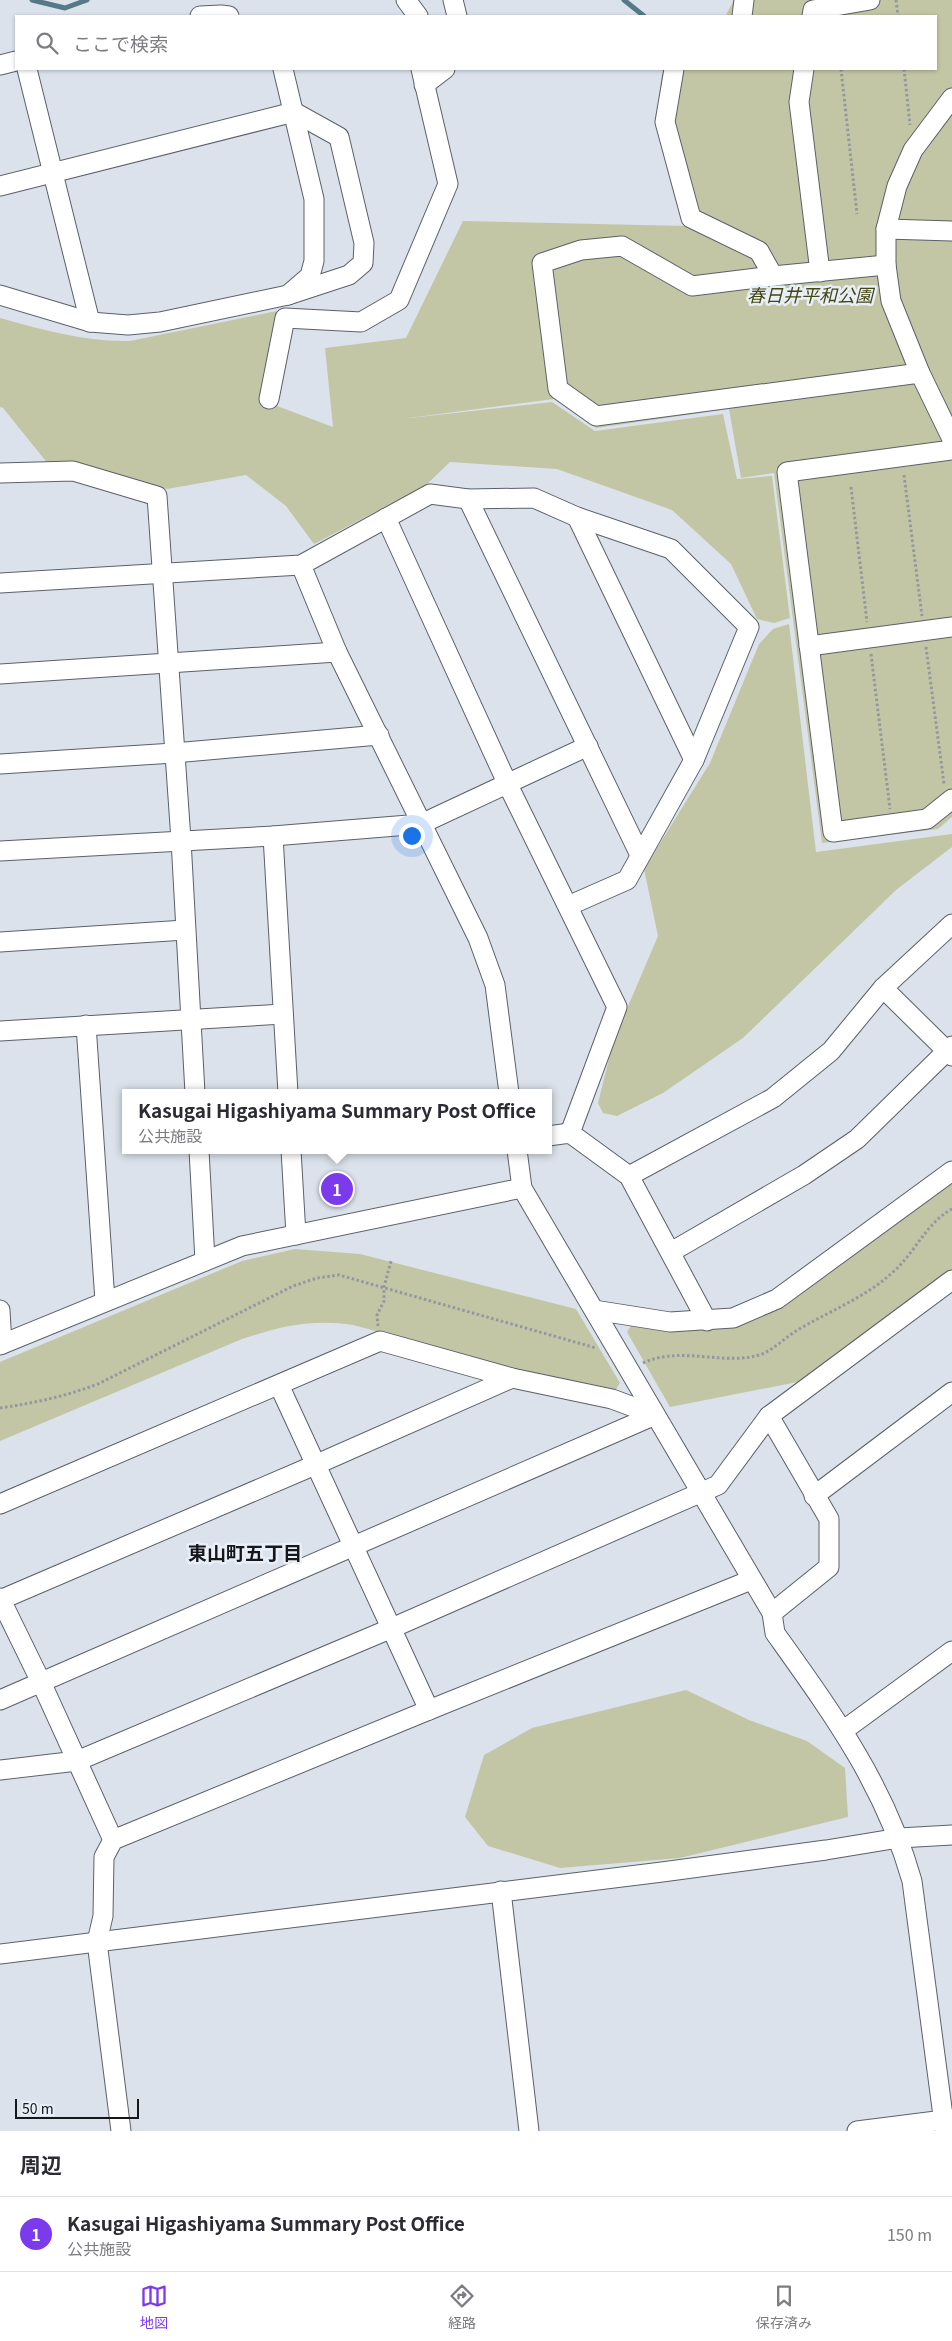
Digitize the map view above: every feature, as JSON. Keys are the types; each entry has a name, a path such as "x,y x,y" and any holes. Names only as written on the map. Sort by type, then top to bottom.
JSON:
{"street":[{"path":"406,0 417,15"},
{"path":"453,0 457,15"},
{"path":"742,15 744,0"},
{"path":"812,15 813,10 870,0"},
{"path":"210,15 225,15"},
{"path":"0,65 15,61"},
{"path":"27,70 90,322"},
{"path":"283,70 314,199 314,261 310,276 288,296"},
{"path":"270,399 285,318 361,322 399,300 448,184 422,77 442,70"},
{"path":"674,70 664,122 691,218 759,251 773,276"},
{"path":"804,70 799,102 820,272"},
{"path":"952,98 913,150 897,186 886,229 886,266 891,301 920,373 952,439"},
{"path":"0,186 294,112 339,137 364,243 362,263 350,274 288,296 160,322 128,325 90,322 0,295"},
{"path":"886,229 952,231"},
{"path":"886,266 773,276 692,286 622,246 581,250 542,263 558,389 596,416 920,373"},
{"path":"952,450 787,472 833,832 926,819 952,798"},
{"path":"0,473 73,471 157,496 164,574 168,664 181,840 195,1089"},
{"path":"0,583 301,565 430,494 468,499 534,498 577,517 671,549 749,627 694,760 627,880 568,906"},
{"path":"468,499 640,855"},
{"path":"577,517 694,760"},
{"path":"386,518 508,785 617,1007 570,1133"},
{"path":"301,565 338,652 478,938 495,985 508,1089"},
{"path":"809,646 952,627"},
{"path":"0,674 338,652"},
{"path":"0,764 174,753 380,735"},
{"path":"0,851 273,836 422,824 588,746"},
{"path":"273,836 288,1089"},
{"path":"629,1176 773,1098 831,1050 883,988 952,924"},
{"path":"0,942 185,930"},
{"path":"671,1252 804,1175 857,1140 950,1051 883,988"},
{"path":"0,1031 283,1014"},
{"path":"86,1025 105,1301"},
{"path":"552,1135 570,1133 629,1176 707,1321"},
{"path":"199,1154 205,1261"},
{"path":"291,1154 296,1235"},
{"path":"518,1154 522,1188 772,1613 775,1632 844,1730 884,1803 898,1838 912,1881 919,1919 947,2123 856,2131"},
{"path":"594,1310 670,1322 733,1318 776,1299 952,1171"},
{"path":"0,1310 1,1344 242,1246 522,1188"},
{"path":"0,1770 77,1761 392,1628 718,1485 769,1416 952,1280"},
{"path":"0,1504 380,1341 512,1378 612,1400 655,1416"},
{"path":"113,1840 41,1682 0,1599 315,1465 512,1378"},
{"path":"279,1385 429,1710"},
{"path":"814,1496 952,1392"},
{"path":"0,1700 655,1416"},
{"path":"769,1416 829,1519 828,1567 772,1613"},
{"path":"121,2131 97,1942 103,1916 104,1857 113,1840 751,1580"},
{"path":"844,1730 952,1651"},
{"path":"0,1954 739,1862 898,1838 952,1835"},
{"path":"501,1892 529,2131"}],"path":[{"path":"896,0 898,15"},
{"path":"840,70 856,214"},
{"path":"904,70 913,150"},
{"path":"0,1408 38,1403 72,1394 98,1384 293,1286 317,1278 339,1275 384,1286 625,1363 651,1358 693,1354 744,1358 763,1354 796,1331 874,1290 895,1271 939,1216 952,1209"},
{"path":"380,1341 377,1315 384,1301 384,1286 391,1262"}],"green space":[{"name":"春日井平和公園","path":"734,0 952,0 952,817 938,829 822,843 774,473 741,478 729,409 596,428 554,399 401,419 552,402 595,431 723,414 737,479 772,476 790,618 774,623 757,619 731,564 672,510 557,469 450,462 425,486 314,544 286,506 246,475 167,489 74,462 49,465 3,408 0,407 0,318 48,331 80,337 97,340 130,341 277,311 261,400 333,427 325,348 406,338 463,221 686,226 669,168 661,129 660,89 663,70 937,70 937,15 726,15"},
{"path":"789,624 816,852 952,834 952,847 896,890 743,1038 663,1093 617,1116 603,1113 598,1103 614,1039 658,936 644,869 710,763 759,644 773,629"},
{"path":"952,1179 952,1271 803,1381 670,1407 627,1332 633,1322 679,1329 726,1327"},
{"path":"295,1249 360,1254 576,1309 620,1383 613,1394 353,1325 310,1323 270,1330 242,1339 0,1441 0,1362 242,1261"},
{"path":"686,1690 749,1720 807,1741 845,1768 848,1817 680,1858 560,1868 488,1846 465,1817 484,1755 532,1728"}],"waterway":[{"path":"32,0 65,8 87,0"},
{"path":"624,0 643,15"}],"place":[{"name":"Kasugai Higashiyama Summary Post Office","path":"337,1189"}],"district":[{"name":"東山町五丁目","path":"245,1551"}]}
